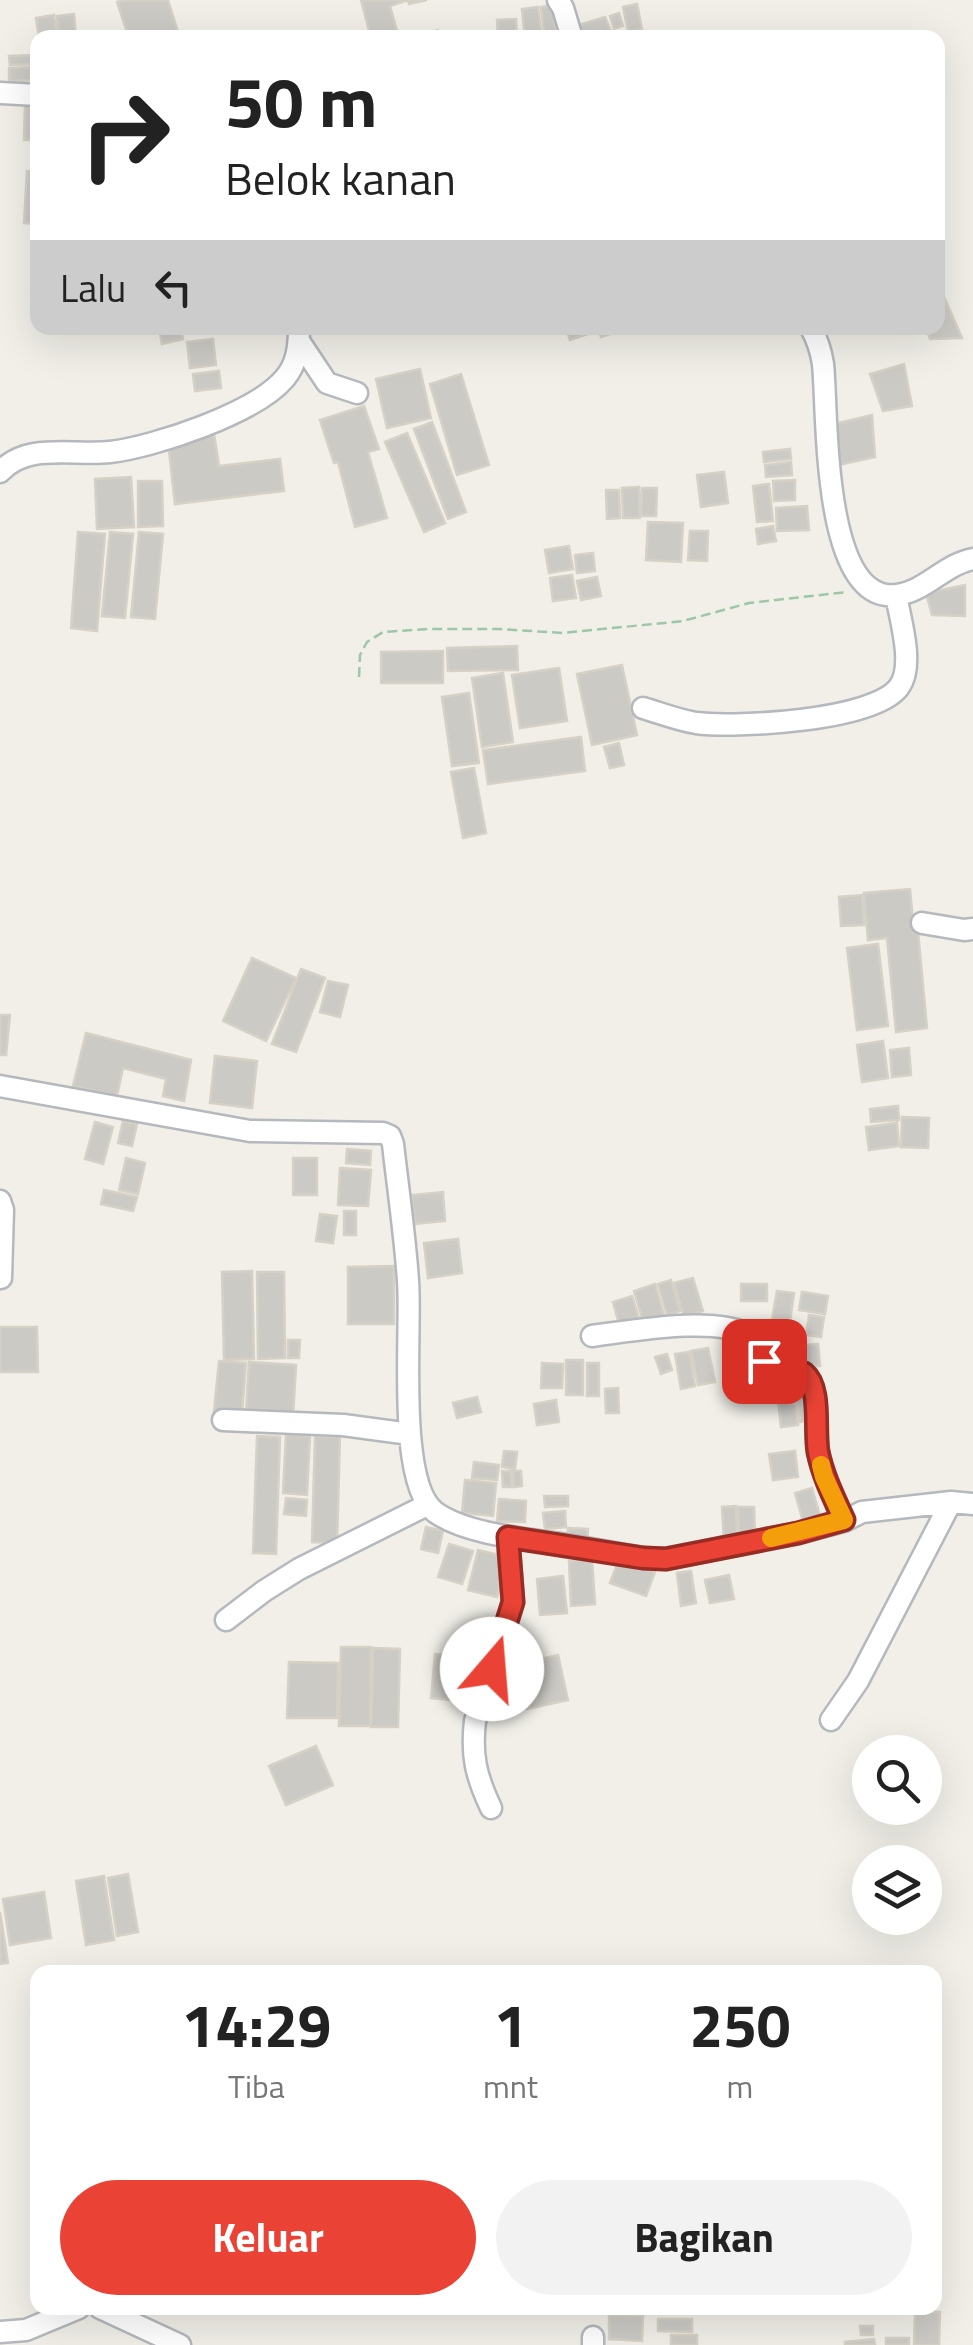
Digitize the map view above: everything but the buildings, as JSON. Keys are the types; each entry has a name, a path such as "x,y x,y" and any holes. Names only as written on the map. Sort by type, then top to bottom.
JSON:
{"street":[{"path":"558,0 570,30"},
{"path":"0,92 30,94"},
{"path":"0,472 12,460 26,455 131,449 214,422 263,397 284,380 295,363 299,335"},
{"path":"300,335 327,383 357,393"},
{"path":"815,335 823,364 835,510 853,568 869,590 896,595 973,559"},
{"path":"643,708 694,723 746,725 851,711 888,697 899,687 906,659 896,595"},
{"path":"922,923 973,929"},
{"path":"0,1086 236,1129 383,1132 390,1136 409,1284 410,1434 414,1469 427,1505 453,1522 508,1537 666,1559 798,1533 862,1512 951,1502 973,1504"},
{"path":"0,1201 2,1278"},
{"path":"592,1336 662,1328 728,1328 751,1336 764,1361 775,1372 804,1373 813,1383 824,1477 844,1520"},
{"path":"223,1420 343,1425 410,1434"},
{"path":"831,1720 858,1681 951,1502"},
{"path":"226,1620 299,1569 427,1505"},
{"path":"491,1808 478,1780 473,1740 475,1721 513,1602 508,1537"},
{"path":"0,2332 26,2330 62,2315"},
{"path":"115,2315 180,2345"}],"path":[{"path":"359,677 360,655 367,642 383,632 446,629 564,633 683,621 750,603 869,590"}],"slow traffic":[{"path":"771,1538 844,1520 821,1465"}],"route":[{"path":"492,1669 513,1602 508,1537 666,1559 844,1520 824,1477 813,1383 804,1373 775,1372 764,1361"}]}
